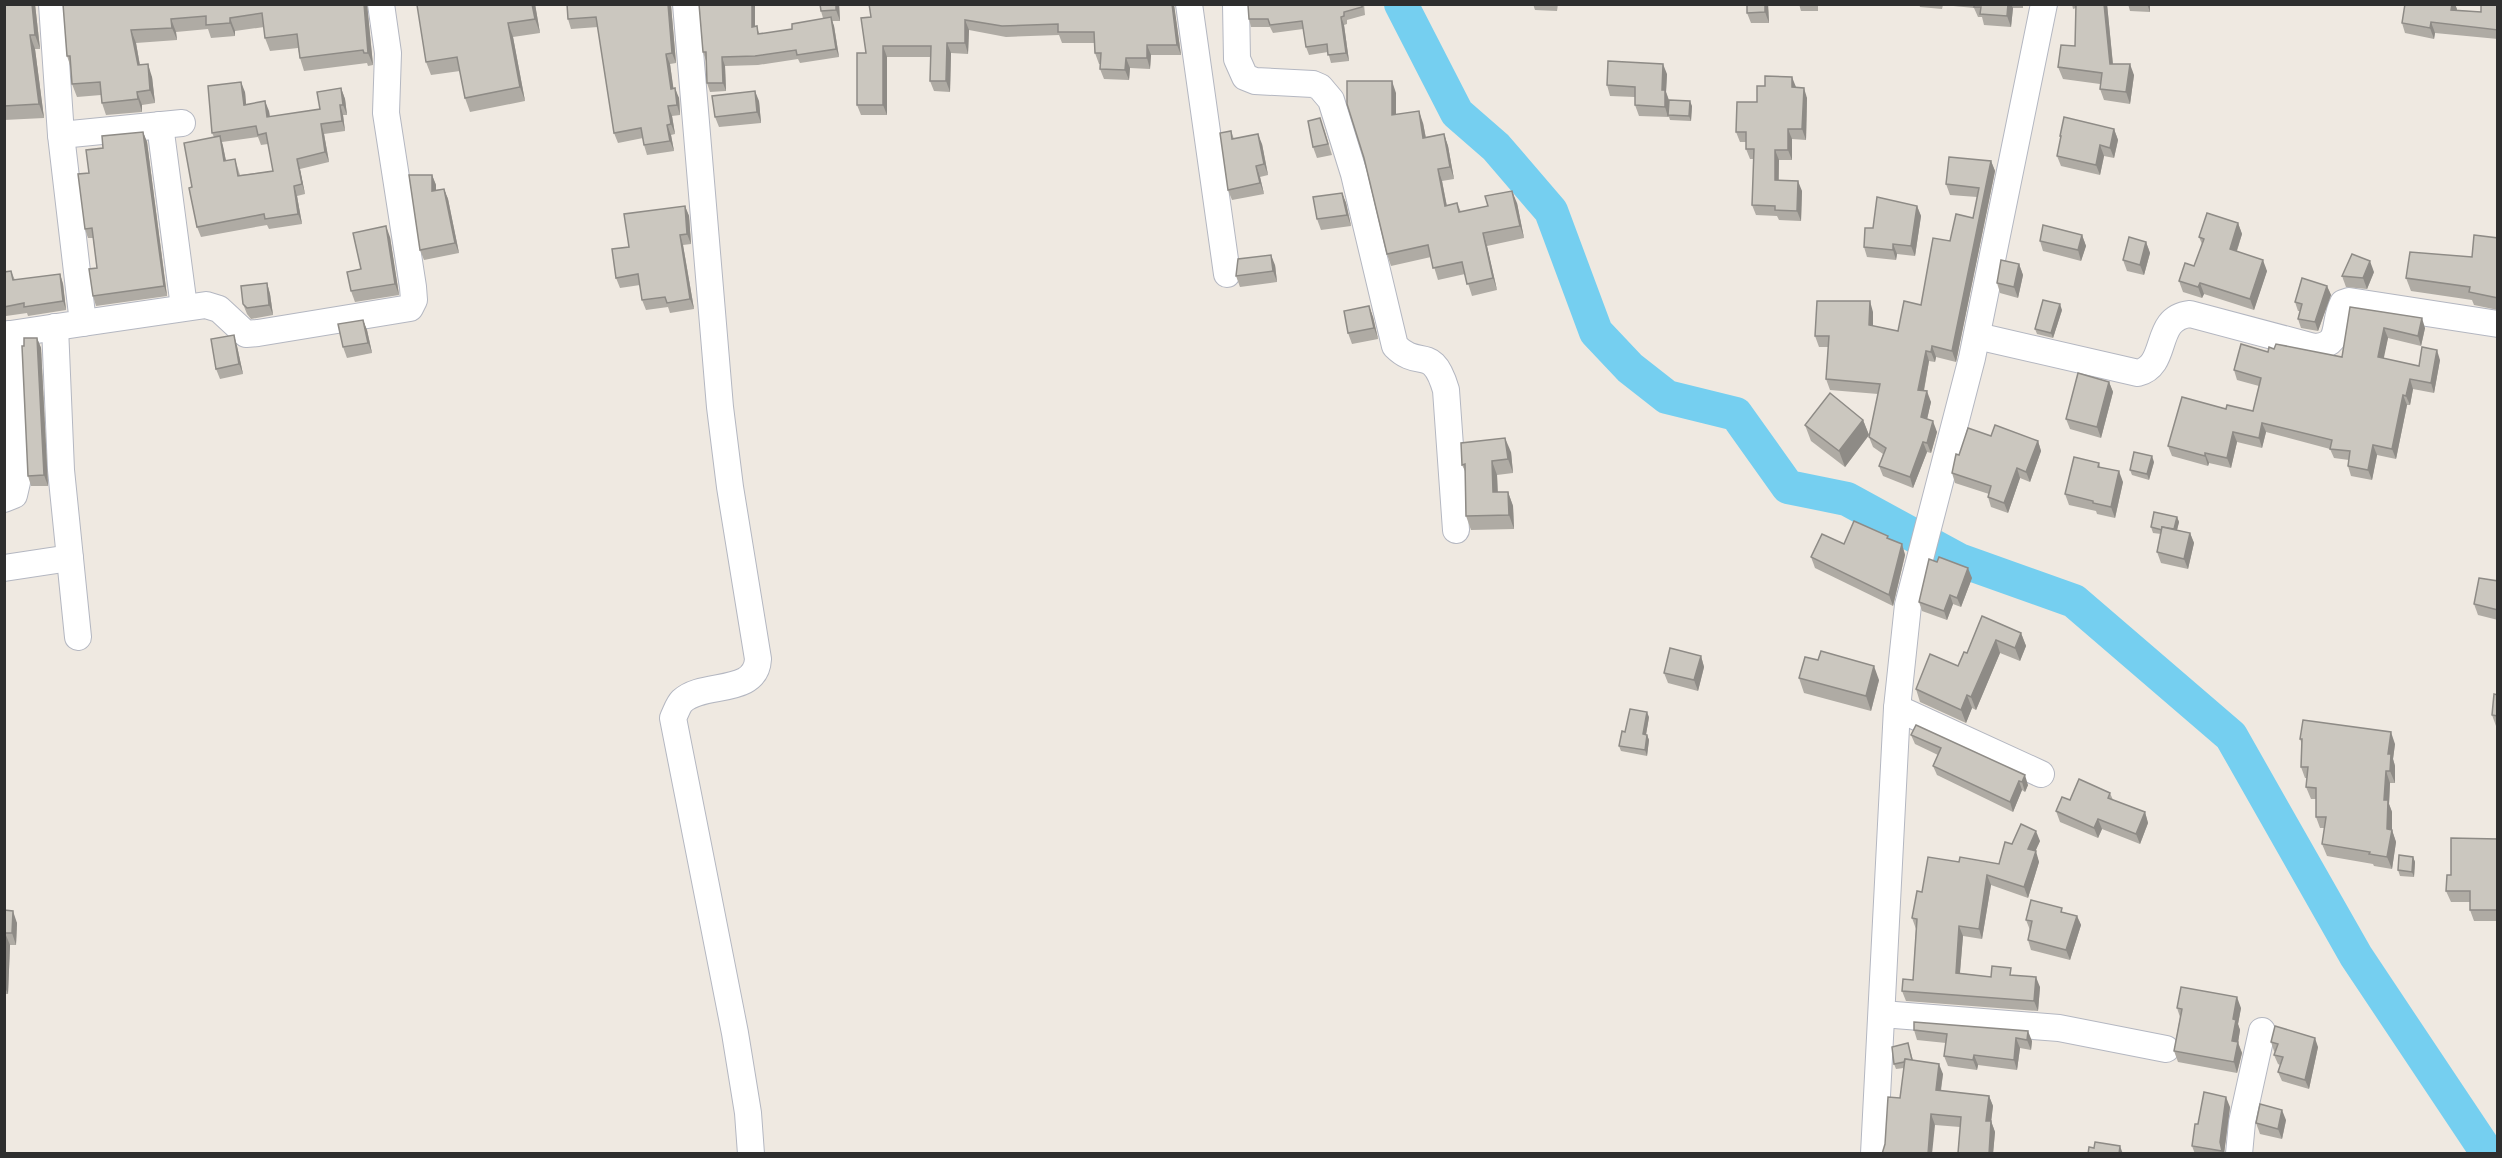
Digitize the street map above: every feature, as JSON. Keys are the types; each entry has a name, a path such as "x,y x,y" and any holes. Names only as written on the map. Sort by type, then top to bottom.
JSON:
{"street":[{"path":"52,4 61,135 83,323"},
{"path":"4,499 14,495 17,482 7,335 206,305 219,309 246,334 410,308 414,300 413,287 386,113 388,53 381,4"},
{"path":"686,4 720,407 758,668 752,677 743,682 691,695 681,703 674,718 735,1033 748,1113 751,1154"},
{"path":"1189,4 1227,274"},
{"path":"1236,4 1237,60 1245,77 1255,81 1313,84 1327,93 1335,107 1354,174 1395,346 1401,352 1433,363 1438,368 1446,390 1456,530"},
{"path":"1874,1154 1897,708 1907,617 1918,564 1977,336 2044,4"},
{"path":"61,135 171,124 184,307"},
{"path":"1977,336 2138,373 2151,366 2169,323 2179,315 2190,314 2314,347 2327,346 2333,341 2339,311 2343,303 2349,301 2498,324"},
{"path":"55,327 61,470 78,637"},
{"path":"4,568 70,558"},
{"path":"1897,708 2041,774"},
{"path":"1882,1014 2039,1026 2166,1049"},
{"path":"2239,1154 2242,1122 2262,1031"}],"building":[{"path":"4,4 32,4 35,35 30,35 39,104 4,106"},
{"path":"63,4 364,4 368,53 364,53 363,50 300,58 297,34 265,38 262,13 230,18 230,23 206,25 206,16 171,19 172,28 131,30 138,65 148,64 150,90 137,92 138,99 102,103 100,82 72,84 70,56 67,56"},
{"path":"532,4 535,19 508,23 520,87 465,98 457,57 426,62 417,5"},
{"path":"567,4 668,4 672,53 666,54 671,89 675,88 677,105 668,106 671,124 667,125 670,141 644,145 641,128 614,133 596,17 568,19"},
{"path":"699,4 752,4 752,27 757,26 758,34 792,29 792,24 831,17 836,49 797,55 796,50 755,56 722,57 723,83 707,83 706,52 703,52"},
{"path":"820,4 836,4 836,10 821,11"},
{"path":"869,4 1172,4 1177,45 1147,45 1147,58 1126,58 1125,70 1100,69 1101,53 1095,53 1094,32 1058,32 1058,24 1002,26 965,20 965,43 947,43 946,81 930,81 931,46 883,46 883,105 857,105 857,53 866,53 861,18 871,17"},
{"path":"1250,4 1362,4 1362,7 1344,12 1344,16 1341,17 1346,53 1328,55 1327,44 1306,47 1302,21 1270,25 1268,19 1249,19 1248,5"},
{"path":"1747,4 1765,4 1765,12 1747,13"},
{"path":"1974,4 2008,4 2007,16 1980,14 1981,7 1974,7"},
{"path":"2076,4 2104,4 2110,64 2130,64 2126,92 2100,89 2102,73 2058,67 2061,45 2075,46"},
{"path":"2405,4 2452,4 2451,10 2481,12 2481,4 2498,4 2498,30 2431,22 2430,28 2402,23"},
{"path":"1608,61 1663,64 1662,90 1665,90 1665,107 1635,105 1635,87 1607,85"},
{"path":"1765,76 1792,77 1792,87 1804,88 1802,129 1788,129 1788,150 1775,150 1775,180 1798,181 1797,211 1775,210 1775,206 1752,205 1754,149 1746,149 1746,132 1736,132 1737,102 1757,102 1757,86 1765,86"},
{"path":"1347,81 1392,81 1392,115 1419,111 1423,138 1444,134 1450,167 1438,169 1445,206 1457,203 1459,212 1488,206 1485,196 1512,191 1520,226 1483,233 1493,278 1467,284 1462,262 1433,268 1428,245 1387,254 1364,158 1347,104"},
{"path":"241,82 244,105 265,101 267,117 320,109 317,92 341,88 342,121 321,124 325,152 297,159 302,184 294,186 298,214 265,219 264,214 197,227 189,188 192,187 184,143 220,136 224,161 235,159 238,176 273,171 266,133 258,135 256,126 212,133 208,86"},
{"path":"755,91 757,112 715,117 712,96"},
{"path":"1669,100 1690,101 1689,116 1668,115"},
{"path":"2064,117 2114,129 2110,148 2100,145 2096,165 2057,156"},
{"path":"1320,118 1328,144 1313,147 1308,121"},
{"path":"1231,131 1232,139 1258,134 1264,164 1256,166 1260,183 1228,190 1220,133"},
{"path":"143,132 164,286 93,296 89,269 97,268 92,228 85,229 78,174 89,173 86,150 103,148 102,136"},
{"path":"1949,157 1991,161 1952,351 1932,346 1931,352 1926,351 1918,390 1927,391 1921,417 1933,421 1927,443 1923,442 1910,477 1879,466 1886,448 1869,437 1880,384 1826,379 1829,336 1815,336 1817,301 1870,301 1869,325 1898,331 1904,301 1921,305 1933,238 1950,241 1956,214 1973,218 1979,188 1946,184"},
{"path":"409,175 432,175 432,191 444,189 455,243 420,250"},
{"path":"1342,193 1347,215 1317,219 1313,197"},
{"path":"1877,197 1917,206 1911,246 1893,244 1893,250 1864,247 1865,228 1873,228"},
{"path":"685,206 687,234 680,235 690,299 667,303 665,297 642,300 638,274 616,278 612,249 629,247 624,214"},
{"path":"2207,213 2238,223 2230,249 2263,260 2250,299 2200,283 2198,287 2179,281 2185,263 2194,266 2204,239 2199,237"},
{"path":"2043,225 2082,235 2078,250 2040,241"},
{"path":"386,226 395,284 351,291 347,272 361,269 353,233"},
{"path":"2474,235 2498,238 2498,298 2469,292 2470,287 2406,278 2410,252 2472,257"},
{"path":"2129,237 2146,242 2140,265 2123,260"},
{"path":"2352,254 2370,261 2363,278 2342,276"},
{"path":"1271,255 1273,271 1236,276 1238,259"},
{"path":"2001,260 2019,264 2014,287 1997,283"},
{"path":"11,271 13,280 60,274 63,301 24,307 24,303 4,307 4,272"},
{"path":"2302,278 2327,286 2315,322 2298,319 2302,304 2295,302"},
{"path":"267,283 269,305 247,308 243,304 241,286"},
{"path":"2043,300 2060,304 2051,333 2035,329"},
{"path":"1369,306 1374,328 1348,333 1344,311"},
{"path":"2350,307 2422,318 2418,336 2384,328 2378,357 2419,366 2422,347 2437,350 2431,383 2410,379 2406,396 2403,395 2392,449 2373,445 2368,470 2348,466 2350,451 2330,449 2332,440 2262,423 2259,438 2233,432 2227,458 2205,453 2205,456 2168,446 2182,397 2226,409 2227,405 2253,411 2261,378 2234,370 2241,344 2268,352 2269,347 2274,349 2276,344 2342,357"},
{"path":"363,320 368,343 343,347 338,324"},
{"path":"234,335 239,364 216,369 211,339"},
{"path":"24,338 37,338 44,475 28,476 22,346 24,346"},
{"path":"2078,373 2109,382 2097,427 2066,419"},
{"path":"1830,393 1863,420 1839,451 1805,425"},
{"path":"1995,425 2038,441 2026,472 2017,468 2004,503 1988,497 1991,486 1952,473 1956,454 1959,455 1968,428 1991,436"},
{"path":"1505,438 1508,459 1492,461 1493,492 1508,492 1509,515 1466,516 1465,464 1462,465 1461,443"},
{"path":"2134,452 2152,456 2147,474 2130,470"},
{"path":"2074,457 2099,463 2098,467 2119,471 2111,507 2065,494"},
{"path":"2154,512 2177,517 2174,529 2162,527 2162,530 2151,527"},
{"path":"1854,521 1902,544 1889,595 1811,557 1822,534 1844,544"},
{"path":"2162,527 2190,533 2184,559 2157,552"},
{"path":"1939,557 1968,568 1957,598 1950,595 1944,611 1919,602 1929,559 1937,562"},
{"path":"2479,578 2498,581 2498,610 2474,604"},
{"path":"1982,616 2021,633 2015,648 1996,640 1971,697 1967,695 1961,710 1916,689 1930,654 1958,666 1964,652 1967,653"},
{"path":"1670,648 1701,656 1694,680 1664,673"},
{"path":"1821,651 1874,666 1866,696 1799,678 1805,657 1818,660"},
{"path":"2494,694 2498,695 2498,716 2492,715"},
{"path":"1630,709 1647,712 1643,734 1647,735 1645,750 1619,746"},
{"path":"2303,720 2391,732 2388,754 2391,754 2390,771 2386,771 2384,800 2388,800 2387,829 2392,830 2387,857 2322,844 2326,817 2316,817 2316,788 2306,787 2308,767 2301,767 2302,739 2300,739"},
{"path":"1916,725 2025,775 2022,782 2019,781 2010,802 1933,766 1941,748 1911,735"},
{"path":"2079,779 2110,793 2108,798 2145,812 2136,834 2098,819 2094,828 2056,811 2062,797 2070,800"},
{"path":"2021,824 2036,831 2028,849 2036,851 2024,887 1987,875 1979,929 1959,926 1956,973 1991,977 1992,966 2011,968 2010,975 2036,977 2034,1001 1902,991 1903,979 1913,980 1917,919 1912,918 1917,891 1922,892 1928,857 1959,862 1960,857 1999,864 2005,842 2012,844"},
{"path":"2451,838 2498,839 2498,910 2470,910 2470,891 2446,891 2447,875 2451,875"},
{"path":"2399,855 2413,857 2412,872 2398,870"},
{"path":"2031,900 2062,908 2061,912 2077,916 2066,950 2028,940 2032,921 2026,920"},
{"path":"4,910 13,911 12,933 5,933 4,954"},
{"path":"2181,987 2237,997 2232,1041 2238,1042 2234,1062 2174,1051 2182,1009 2177,1008"},
{"path":"1914,1022 2028,1031 2027,1040 2016,1038 2014,1060 1974,1055 1973,1060 1944,1056 1947,1034 1914,1030"},
{"path":"2275,1026 2315,1038 2305,1080 2278,1072 2283,1057 2274,1055 2278,1044 2271,1042"},
{"path":"1908,1043 1912,1060 1905,1059 1904,1062 1894,1064 1892,1047"},
{"path":"1905,1059 1939,1064 1936,1090 1989,1096 1986,1121 1991,1121 1989,1154 1958,1153 1961,1117 1931,1114 1928,1154 1882,1154 1885,1144 1888,1097 1900,1098"},
{"path":"2204,1092 2226,1097 2220,1142 2222,1151 2192,1146 2195,1124 2198,1124"},
{"path":"2260,1104 2282,1110 2278,1129 2256,1123"},
{"path":"2095,1142 2120,1146 2119,1154 2088,1154 2089,1147 2094,1148"}],"waterway":[{"path":"1401,4 1457,113 1496,147 1551,211 1596,332 1630,368 1667,397 1736,414 1788,487 1847,499 1959,560 2074,601 2231,736 2356,956 2488,1154"}]}
